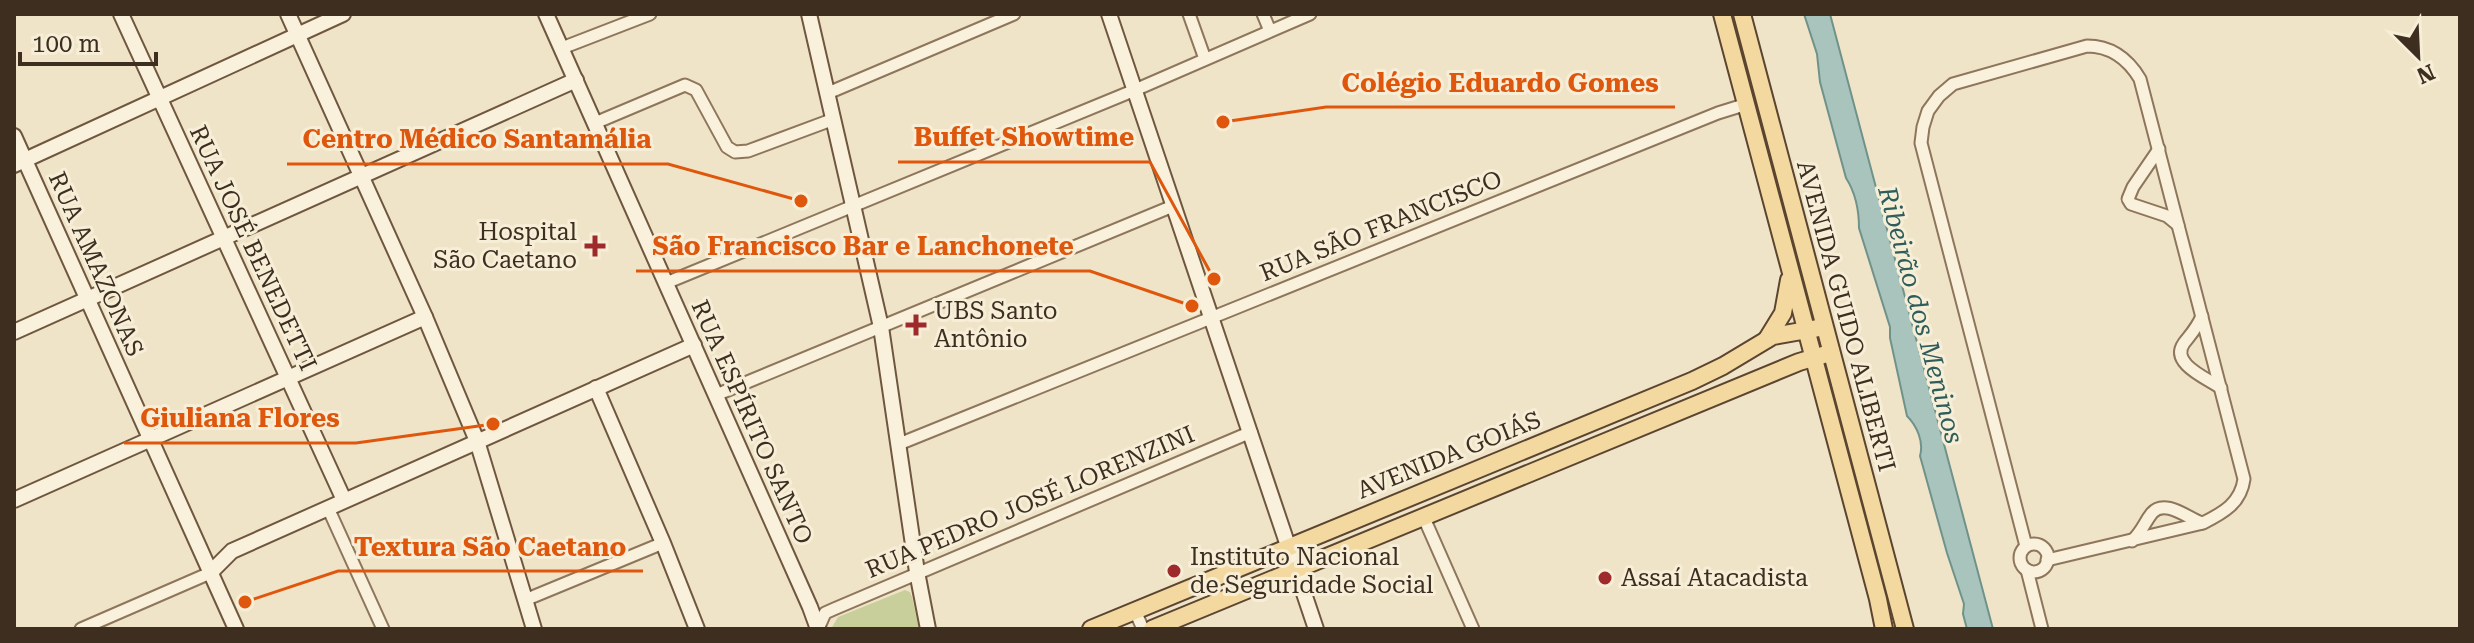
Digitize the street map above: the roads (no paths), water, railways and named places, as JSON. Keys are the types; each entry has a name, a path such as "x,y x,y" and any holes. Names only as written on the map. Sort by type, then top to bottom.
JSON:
{"main road":[{"name":"AVENIDA GUIDO ALIBERTI","path":"1722,14 1807,329 1822,355 1905,629"},
{"name":"AVENIDA GUIDO ALIBERTI","path":"1742,14 1824,327 1822,355 1884,629"},
{"path":"1747,104 1771,125"},
{"path":"1767,339 1787,302 1789,263"},
{"name":"AVENIDA GOIÁS","path":"1152,629 1219,602 1293,560 1713,372 1767,339 1824,327"},
{"name":"AVENIDA GOIÁS","path":"1091,629 1135,611 1424,518 1822,355"}],"street":[{"name":"RUA JOSÉ BENEDETTI","path":"121,14 344,500"},
{"path":"288,14 425,317 477,441 534,629"},
{"path":"20,163 343,14"},
{"name":"RUA ESPÍRITO SANTO","path":"546,14 818,629"},
{"path":"562,48 650,14"},
{"path":"809,14 881,327 928,629"},
{"path":"828,93 1014,14"},
{"path":"1109,14 1316,629"},
{"path":"1189,14 1205,59"},
{"path":"1263,14 1270,31"},
{"path":"666,283 1135,90 1310,14"},
{"path":"2042,629 2027,570 2020,558 2026,546 1921,143 1925,119 1933,103 1953,84 2087,46 2099,46 2122,58 2137,74 2244,479 2239,498 2221,514 2202,523 2047,560"},
{"path":"14,332 576,80"},
{"path":"595,123 685,85 696,90 727,147 735,152 748,151 834,119"},
{"name":"RUA SÃO FRANCISCO","path":"899,444 1718,113 1747,104"},
{"name":"RUA AMAZONAS","path":"14,136 20,163 87,299 236,629"},
{"path":"2159,149 2128,199 2131,204 2167,216 2178,226"},
{"path":"716,395 1173,206"},
{"path":"2202,316 2197,329 2182,346 2182,357 2189,368 2222,389"},
{"path":"14,500 425,317"},
{"path":"81,629 210,573 232,551 694,345"},
{"path":"596,388 697,629"},
{"name":"RUA PEDRO JOSÉ LORENZINI","path":"825,613 1251,432"},
{"path":"2132,541 2144,530 2152,513 2159,509 2167,507 2202,523"},
{"path":"328,508 383,629"},
{"path":"1424,518 1473,629"},
{"path":"525,600 663,543"},
{"path":"2026,546 2039,545 2046,551 2047,560 2040,570 2027,570"},
{"path":"810,607 825,613 818,629"},
{"path":"1135,611 1143,629"}],"water":[{"path":"1804,14 1830,14 1993,629 1967,629 1964,604 1920,456 1919,434 1907,416 1890,327 1859,228 1856,202 1846,178 1820,82 1817,54"}],"place":[{"name":"Colégio Eduardo Gomes","path":"1223,122"},
{"name":"Centro Médico Santamália","path":"801,201"},
{"name":"Hospital São Caetano","path":"595,246"},
{"name":"Buffet Showtime","path":"1214,279"},
{"name":"São Francisco Bar e Lanchonete","path":"1192,306"},
{"name":"UBS Santo Antônio","path":"916,325"},
{"name":"Giuliana Flores","path":"493,424"},
{"name":"Instituto Nacional de Seguridade Social","path":"1174,571"},
{"name":"Assaí Atacadista","path":"1605,578"},
{"name":"Textura São Caetano","path":"245,602"}],"water label":[{"name":"Ribeirão dos Meninos","path":"1921,315"}]}
